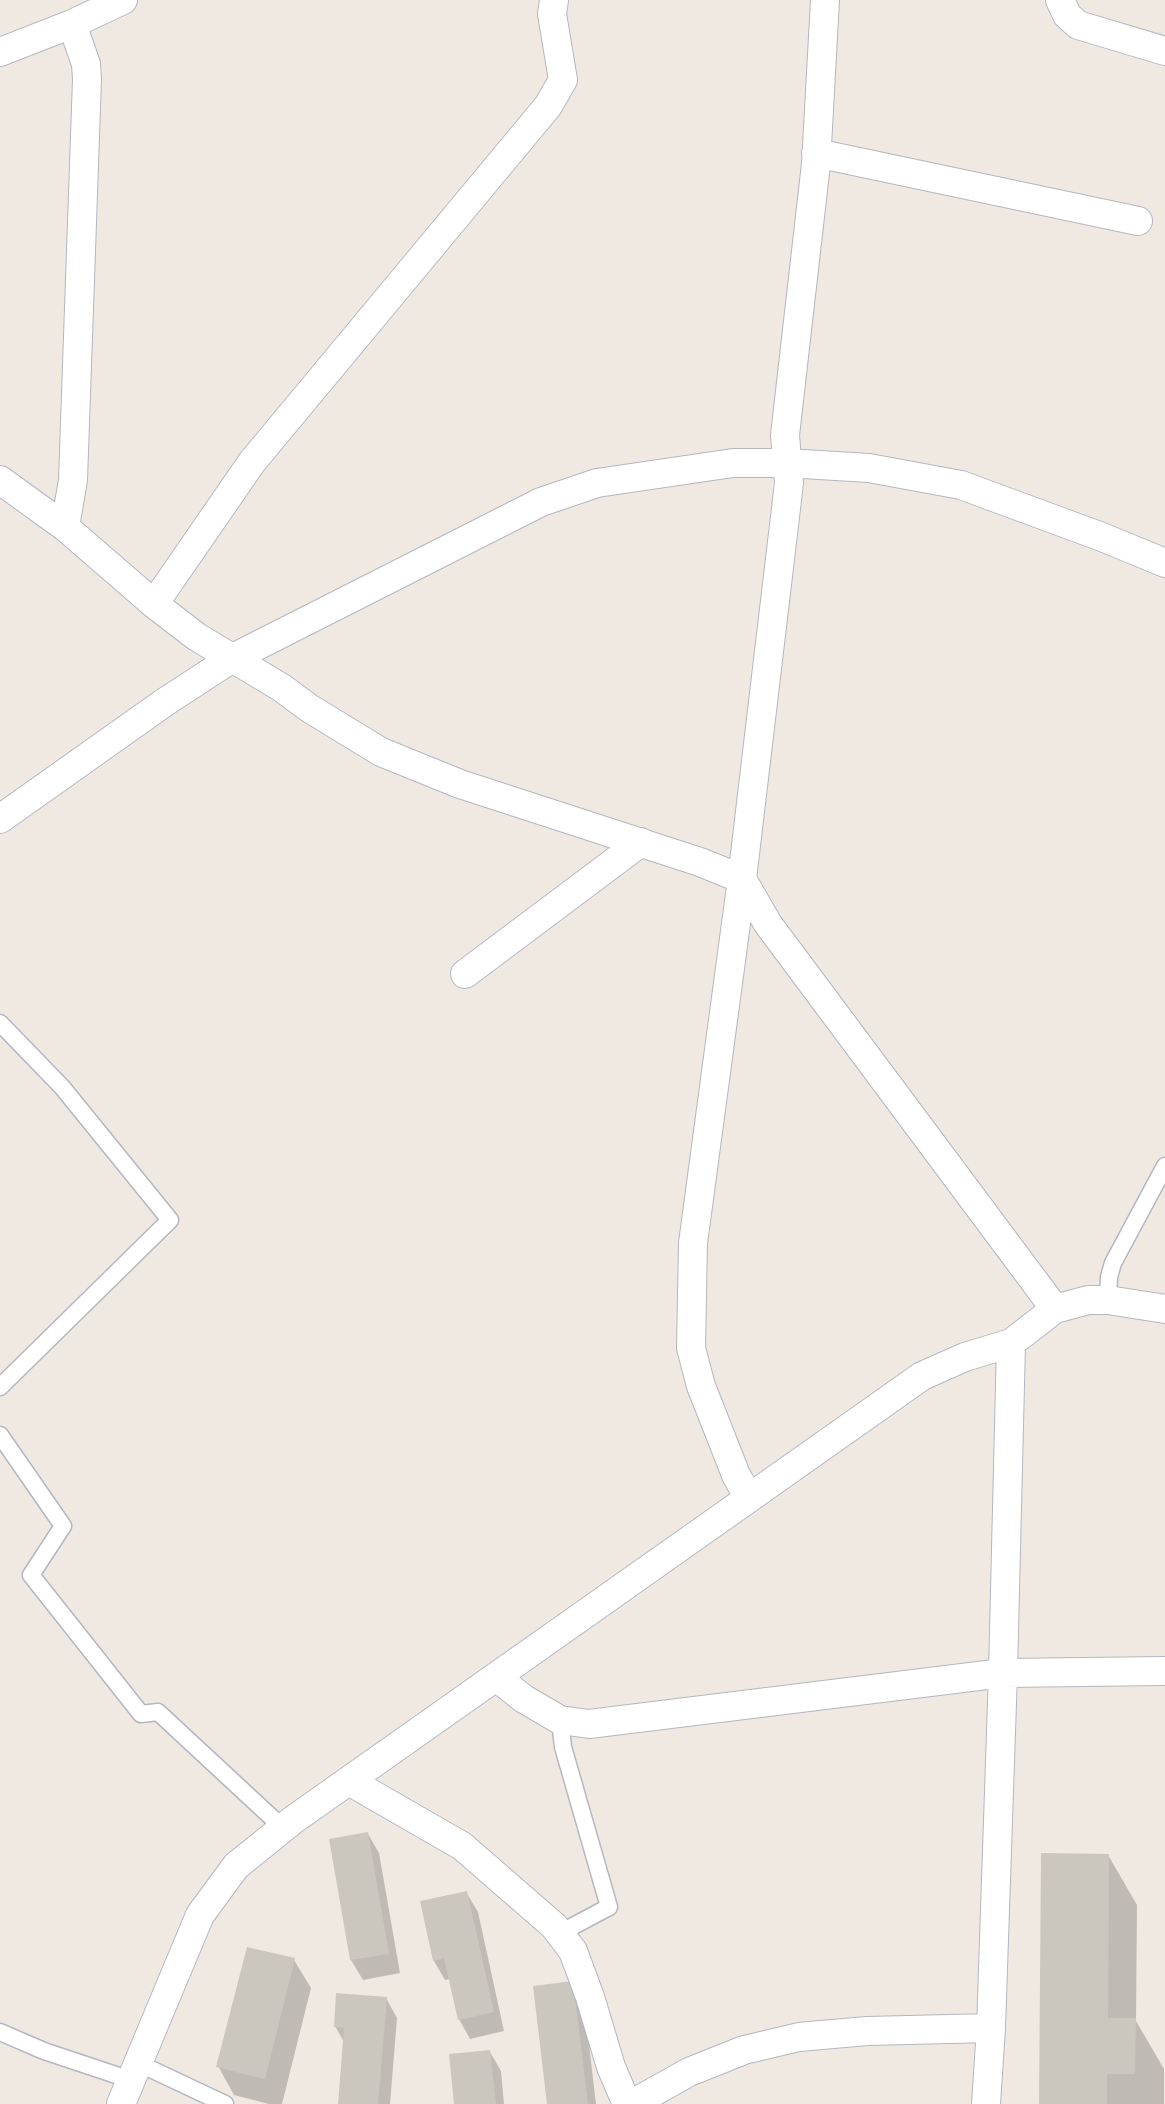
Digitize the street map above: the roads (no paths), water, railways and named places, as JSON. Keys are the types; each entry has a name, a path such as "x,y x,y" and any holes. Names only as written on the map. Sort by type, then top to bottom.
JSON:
{"street":[{"path":"0,52 72,24 123,0"},
{"path":"154,604 252,462 548,106 563,80 552,14 554,0"},
{"path":"749,1498 736,1475 704,1395 691,1348 693,1243 742,879 789,483 785,435 816,153 825,0"},
{"path":"1060,0 1067,15 1078,25 1165,51"},
{"path":"65,527 73,480 87,79 86,64 72,24"},
{"path":"816,153 1138,221"},
{"path":"0,819 166,702 232,659 541,502 596,482 733,463 788,463 869,468 962,485 1102,537 1165,563"},
{"path":"0,480 65,527 154,604 196,637 282,688 309,708 381,752 460,784 641,842 700,862 742,879 768,924 1055,1309"},
{"path":"465,974 641,842"},
{"path":"130,2082 200,1915 236,1866 283,1828 922,1376 965,1357 1011,1343 1055,1309 1088,1300 1108,1300 1165,1309"},
{"path":"986,2104 1003,1673 1011,1343"},
{"path":"496,1677 524,1699 560,1720 589,1724 1003,1673 1165,1671"},
{"path":"349,1781 462,1846 554,1926 573,1951 590,1997 610,2067 627,2104"},
{"path":"632,2104 689,2072 716,2061 744,2050 799,2036 867,2031 990,2028"}],"lane":[{"path":"0,1024 62,1087 170,1220 0,1387"},
{"path":"1108,1300 1109,1277 1113,1263 1165,1166"},
{"path":"0,1435 63,1526 31,1576 141,1714 158,1712 283,1828"},
{"path":"560,1720 563,1747 609,1907 560,1933"},
{"path":"0,2032 130,2082 225,2104"}]}
